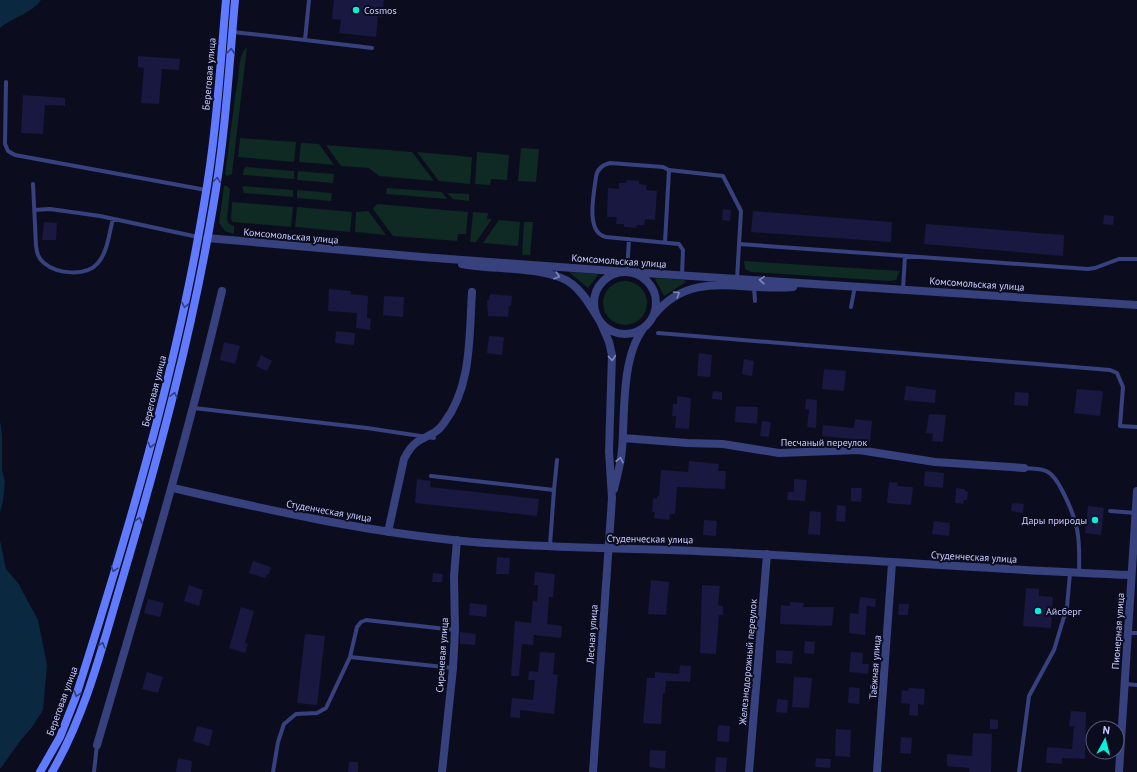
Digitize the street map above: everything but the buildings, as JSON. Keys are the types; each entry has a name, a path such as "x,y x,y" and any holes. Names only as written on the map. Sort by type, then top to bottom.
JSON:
{"main road":[{"name":"Береговая улица","path":"40,772 60,737 75,699 162,404 198,237 206,190 226,0"},
{"name":"Береговая улица","path":"52,772 68,744 85,699 158,457 181,367 207,238 222,145 235,0"},
{"path":"198,237 207,238"}],"street":[{"name":"Комсомольская улица","path":"207,238 422,257 627,272 1137,305"},
{"name":"Комсомольская улица","path":"422,257 476,267 542,272 559,276 572,283 581,292 599,320"},
{"path":"627,272 644,279 652,290 655,306 649,322 639,330 625,334 611,330 599,320 594,302 599,287 609,277 627,272"},
{"name":"Комсомольская улица","path":"649,322 668,300 687,289 713,285 773,288 815,284"},
{"path":"97,745 173,488 222,291"},
{"path":"388,532 404,459 416,442 431,438 445,422 462,390 466,372 472,292"},
{"name":"Лесная улица","path":"599,320 610,342 612,355 609,451 612,498"},
{"name":"Лесная улица","path":"593,772 612,498 622,452 630,354 636,340 649,322"},
{"name":"Песчаный переулок","path":"623,438 723,444 780,453 859,450 935,462 1024,468"},
{"name":"Студенческая улица","path":"173,488 293,515 388,532 457,540 608,549 689,550 767,554 892,563 1134,575"},
{"name":"Пионерная улица","path":"1118,772 1128,633 1134,575 1137,491"},
{"name":"Сиреневая улица","path":"442,772 453,668 455,630 453,585 457,540"},
{"name":"Железнодорожный переулок","path":"749,772 767,554"},
{"name":"Таёжная улица","path":"877,772 892,563"}],"lane":[{"path":"305,40 309,0"},
{"path":"232,32 372,48"},
{"path":"6,82 5,144 8,151 15,155 206,190"},
{"path":"682,275 683,250 676,243 602,236 593,227 596,177 598,171 603,166 610,163 663,167 669,170 723,176 741,211 737,279"},
{"path":"665,242 669,170"},
{"path":"33,184 36,246 38,256 48,266 68,272 80,272 96,264 105,250 113,219"},
{"path":"34,210 50,209 113,219 198,237"},
{"path":"627,272 629,239"},
{"path":"739,244 1088,269 1119,259 1137,259"},
{"path":"903,290 905,256"},
{"path":"851,307 855,286"},
{"path":"754,287 755,301"},
{"path":"658,333 1110,370 1117,373 1121,379 1123,387 1120,426 1137,427"},
{"path":"194,408 431,438"},
{"path":"550,545 557,460"},
{"path":"1024,468 1048,472 1056,478 1073,511 1078,525 1080,539 1078,573"},
{"path":"431,476 554,490"},
{"path":"1110,511 1136,508"},
{"path":"1019,772 1029,696 1054,650 1067,607 1070,573"},
{"path":"273,772 278,742 284,724 296,714 317,713 326,708 350,657 357,627 361,622 366,620 455,630"},
{"path":"1128,633 1137,633"},
{"path":"350,657 453,668"},
{"path":"1125,684 1137,685"},
{"path":"94,772 97,745"}],"green space":[{"path":"247,47 232,174 227,176 225,174 240,61"},
{"path":"240,138 296,142 294,162 238,157"},
{"path":"301,143 319,144 334,165 299,162"},
{"path":"326,145 412,152 434,181 379,176 369,168 341,166"},
{"path":"521,148 539,149 536,182 518,181"},
{"path":"417,152 472,157 470,184 439,181"},
{"path":"477,152 509,155 507,180 491,179 490,185 475,184"},
{"path":"246,167 294,171 294,179 243,175"},
{"path":"298,171 334,174 333,183 297,180"},
{"path":"224,186 227,186 230,189 227,219 229,224 234,226 234,234 225,231 219,223"},
{"path":"242,186 293,190 293,197 244,193"},
{"path":"387,188 442,192 447,199 386,194"},
{"path":"297,190 332,193 331,201 297,198"},
{"path":"447,193 469,194 469,201 453,199"},
{"path":"232,202 293,207 291,227 233,222 231,220"},
{"path":"377,204 468,212 466,234 458,234 457,241 393,236 373,209"},
{"path":"297,207 352,212 350,232 295,227"},
{"path":"369,211 386,235 355,232 356,212"},
{"path":"473,212 488,213 487,219 492,219 476,242 470,242"},
{"path":"499,220 520,222 518,246 483,243"},
{"path":"524,222 533,222 530,255 522,255"},
{"path":"744,261 900,271 896,280 890,281 751,272 745,269"},
{"path":"569,272 597,274 598,275 588,288"},
{"path":"655,279 684,280 686,282 664,296"},
{"path":"629,281 641,287 646,295 646,311 641,319 633,324 621,325 609,319 604,311 603,299 609,287 617,282"}],"water":[{"path":"0,0 41,0 32,9 0,28"},
{"path":"0,421 2,435 2,470 5,482 0,512"},
{"path":"0,540 6,569 18,583 38,620 47,665 43,710 0,769"}],"place":[{"name":"Cosmos","path":"356,10"},
{"name":"Дары природы","path":"1095,520"},
{"name":"Айсберг","path":"1038,611"}]}
